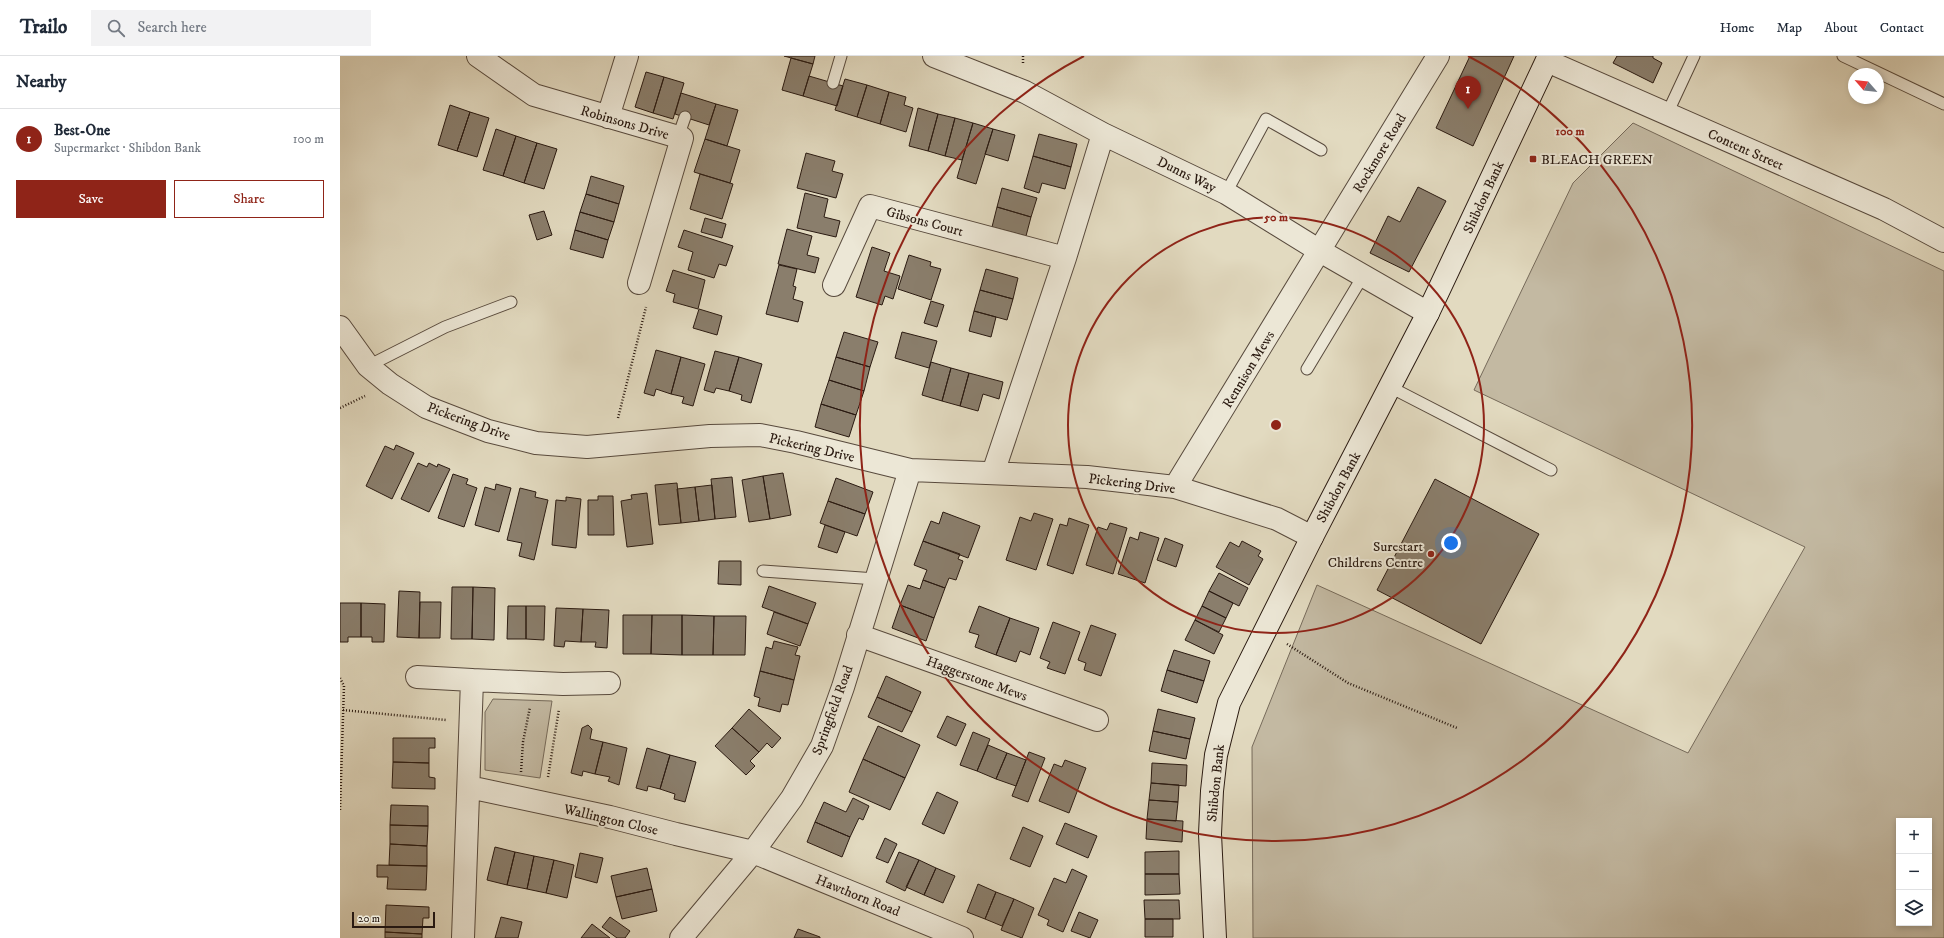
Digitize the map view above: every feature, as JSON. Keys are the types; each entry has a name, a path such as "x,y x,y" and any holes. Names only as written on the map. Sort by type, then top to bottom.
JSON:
{"street":[{"name":"Robinsons Drive","path":"478,56 534,95 608,117 681,127 682,138 638,283"},
{"path":"608,117 627,56"},
{"name":"Dunns Way","path":"934,56 1024,92 1103,134 1226,193 1320,251 1428,313"},
{"name":"Rockmore Road","path":"1320,251 1438,56"},
{"name":"Content Street","path":"1548,58 1667,114 1884,209 1944,241"},
{"name":"Shibdon Bank","path":"1215,938 1210,834 1216,755 1229,703 1312,537 1428,313 1548,58"},
{"path":"993,473 1065,258 1103,134"},
{"name":"Gibsons Court","path":"834,285 870,206 1065,258"},
{"name":"Rennison Mews","path":"1175,486 1320,251"},
{"name":"Pickering Drive","path":"340,327 368,366 390,384 426,407 488,431 536,443 587,447 710,436 760,436 796,442 910,470 1087,478 1175,486 1277,519 1312,537"},
{"name":"Springfield Road","path":"681,938 753,852 792,798 822,746 843,687 910,470"},
{"name":"Haggerstone Mews","path":"858,635 1097,720"},
{"path":"416,677 537,684 609,683"},
{"path":"463,938 472,680"},
{"name":"Wallington Close","path":"468,787 610,817 753,852"},
{"name":"Hawthorn Road","path":"753,852 962,938"}],"lane":[{"path":"833,83 840,56"},
{"path":"1667,114 1694,56"},
{"path":"1843,56 1944,104"},
{"path":"1226,193 1266,119 1321,150"},
{"path":"1307,369 1363,276"},
{"path":"368,366 445,327 511,302"},
{"path":"1390,387 1551,470"},
{"path":"762,571 876,579"}],"path":[{"path":"611,444 647,306 638,283"},
{"path":"1265,630 1348,683 1457,728"},
{"path":"340,678 344,686 340,810"},
{"path":"520,798 523,742 531,699 537,684"},
{"path":"544,804 563,684"},
{"path":"343,710 471,722"}],"shaded area":[{"path":"1633,123 1944,271 1944,938 1253,938 1252,747 1317,585 1688,753 1805,547 1474,390 1573,183"},
{"path":"493,699 552,701 540,778 485,770 485,712"}],"building":[{"path":"784,56 815,56 813,64"},
{"path":"1470,56 1514,56 1473,146 1436,128"},
{"path":"1617,56 1653,56 1653,58 1662,63 1653,83 1613,63"},
{"path":"791,58 813,64 803,96 782,90"},
{"path":"646,72 664,77 653,113 635,107"},
{"path":"809,76 843,86 837,106 803,96"},
{"path":"664,77 684,83 673,119 653,113"},
{"path":"845,79 867,85 857,117 835,110"},
{"path":"867,85 889,92 880,124 857,117"},
{"path":"889,92 906,97 904,105 913,108 906,132 880,124"},
{"path":"681,93 716,104 709,125 675,114"},
{"path":"716,104 738,110 727,146 705,139"},
{"path":"450,105 470,112 457,151 438,145"},
{"path":"918,108 938,114 928,151 909,146"},
{"path":"470,112 489,118 477,157 457,151"},
{"path":"938,114 955,118 945,156 928,151"},
{"path":"955,118 973,123 962,160 945,156"},
{"path":"973,123 993,129 976,184 957,178"},
{"path":"496,129 516,136 503,176 483,170"},
{"path":"993,129 1015,135 1008,161 985,154"},
{"path":"1039,134 1077,144 1071,167 1033,156"},
{"path":"516,136 537,143 524,183 503,176"},
{"path":"705,139 740,150 730,183 694,172"},
{"path":"537,143 557,149 544,189 524,183"},
{"path":"806,153 835,161 832,171 843,174 836,198 797,188"},
{"path":"1033,156 1071,167 1065,189 1042,183 1039,193 1024,188"},
{"path":"700,174 733,184 722,219 690,209"},
{"path":"591,176 624,186 619,204 586,194"},
{"path":"1418,187 1446,201 1409,272 1370,253 1388,216 1400,222"},
{"path":"1002,188 1037,198 1031,217 997,207"},
{"path":"805,193 828,199 824,217 840,221 836,237 797,228"},
{"path":"586,194 619,204 614,222 580,212"},
{"path":"997,207 1031,217 1026,236 992,227"},
{"path":"544,211 552,235 537,240 529,215"},
{"path":"580,212 614,222 608,240 575,230"},
{"path":"705,218 726,224 722,238 701,232"},
{"path":"787,229 812,236 807,255 819,258 815,273 778,264"},
{"path":"575,230 608,240 603,258 570,249"},
{"path":"684,230 733,246 726,266 719,264 714,278 688,270 693,252 678,247"},
{"path":"872,247 890,253 884,271 900,276 893,299 885,296 882,305 856,297"},
{"path":"909,255 931,262 930,266 941,269 931,300 898,289"},
{"path":"779,265 797,269 793,286 796,287 793,299 803,302 798,322 766,314"},
{"path":"986,269 1018,278 1013,299 980,290"},
{"path":"673,270 705,280 698,309 673,302 675,294 666,291"},
{"path":"980,290 1013,299 1007,320 974,311"},
{"path":"931,301 944,305 937,327 924,323"},
{"path":"699,309 722,316 717,335 693,328"},
{"path":"974,311 996,317 991,337 969,331"},
{"path":"844,332 878,342 870,367 836,357"},
{"path":"902,332 937,341 929,368 895,358"},
{"path":"656,350 681,357 671,394 656,389 654,396 644,393"},
{"path":"715,351 739,357 729,391 716,388 714,393 704,390"},
{"path":"681,357 705,364 693,406 682,403 684,397 671,394"},
{"path":"739,357 762,364 751,403 741,400 742,395 729,391"},
{"path":"836,357 870,367 864,391 829,380"},
{"path":"931,362 951,368 942,401 922,395"},
{"path":"951,368 969,373 960,406 942,401"},
{"path":"969,373 1003,382 999,399 983,394 978,411 960,406"},
{"path":"829,380 864,391 856,415 821,404"},
{"path":"821,404 856,415 849,437 815,427"},
{"path":"396,445 414,453 392,499 366,486 385,446 394,450"},
{"path":"418,463 427,467 429,463 437,467 438,464 450,469 429,512 401,499"},
{"path":"783,473 791,515 770,519 763,476"},
{"path":"453,474 468,479 466,484 477,488 464,527 438,518"},
{"path":"763,476 770,519 749,522 742,480"},
{"path":"732,477 736,517 715,519 711,479"},
{"path":"836,478 873,492 865,514 828,501"},
{"path":"1435,479 1539,534 1481,644 1377,590"},
{"path":"677,483 681,523 659,525 655,485"},
{"path":"496,484 511,488 499,532 475,525 485,487 495,490"},
{"path":"712,485 715,519 699,521 695,487"},
{"path":"695,487 699,521 681,523 677,489"},
{"path":"520,488 536,492 535,497 548,500 534,560 519,556 522,543 507,540"},
{"path":"647,493 653,544 627,547 621,501 632,499 631,495"},
{"path":"598,496 613,496 614,535 588,535 588,500 598,500"},
{"path":"566,497 581,499 576,548 552,545 556,500 566,501"},
{"path":"828,501 865,514 857,536 820,523"},
{"path":"943,512 980,526 968,558 923,541 931,521 939,524"},
{"path":"1034,513 1053,519 1036,570 1006,560 1020,517 1031,521"},
{"path":"1069,518 1089,525 1073,574 1047,565 1060,524 1067,526"},
{"path":"1110,523 1127,528 1113,574 1086,565 1098,527 1107,530"},
{"path":"825,525 845,532 837,553 818,547"},
{"path":"1140,532 1159,538 1145,583 1118,574 1130,537 1138,540"},
{"path":"1165,538 1183,545 1176,567 1157,560"},
{"path":"923,541 960,554 958,559 963,561 956,580 949,578 945,588 923,580 927,570 914,565"},
{"path":"1242,541 1261,551 1258,556 1263,559 1249,585 1216,567 1230,542 1239,547"},
{"path":"719,561 741,561 741,585 718,584"},
{"path":"1219,573 1248,588 1239,606 1209,591"},
{"path":"923,580 945,588 934,618 900,605 908,585 920,589"},
{"path":"769,586 816,603 808,624 762,607"},
{"path":"452,587 473,587 472,639 451,639"},
{"path":"473,587 495,588 494,640 472,639"},
{"path":"399,591 420,592 419,638 397,637"},
{"path":"1209,591 1233,603 1226,618 1202,606"},
{"path":"420,602 441,602 440,638 419,638"},
{"path":"340,603 361,603 361,637 348,637 348,642 340,642"},
{"path":"361,603 385,604 384,642 372,642 372,637 361,637"},
{"path":"900,605 934,618 926,641 892,628"},
{"path":"508,606 526,606 526,639 507,639"},
{"path":"526,606 545,606 544,640 526,639"},
{"path":"979,606 1010,618 996,655 975,647 979,635 969,632"},
{"path":"1202,606 1226,618 1219,632 1195,620"},
{"path":"556,608 583,609 581,642 565,641 564,647 554,646"},
{"path":"583,609 609,610 607,648 595,647 596,642 581,642"},
{"path":"774,612 808,624 800,646 767,634"},
{"path":"623,615 652,615 651,654 623,654"},
{"path":"652,615 682,615 682,655 651,654"},
{"path":"682,615 714,616 713,655 682,655"},
{"path":"714,616 746,616 745,655 713,655"},
{"path":"1010,618 1039,628 1030,655 1020,651 1016,662 996,655"},
{"path":"1195,620 1223,635 1214,654 1185,640"},
{"path":"1053,622 1080,632 1065,674 1047,668 1050,662 1040,658"},
{"path":"1091,625 1116,634 1101,676 1084,670 1086,663 1078,660"},
{"path":"774,641 798,647 795,655 800,656 794,680 760,671 766,647 772,649"},
{"path":"1174,650 1210,661 1204,681 1167,670"},
{"path":"1167,670 1204,681 1197,703 1161,691"},
{"path":"760,671 794,680 788,705 782,704 780,712 758,706 760,698 754,696"},
{"path":"886,676 921,692 912,712 877,697"},
{"path":"877,697 912,712 902,732 868,717"},
{"path":"749,709 781,738 772,748 767,743 759,752 732,728"},
{"path":"1158,709 1195,718 1190,739 1153,731"},
{"path":"947,716 966,724 956,746 937,737"},
{"path":"588,725 592,729 590,739 603,742 595,774 583,771 582,776 571,773 582,728"},
{"path":"878,726 920,745 905,778 863,759"},
{"path":"732,728 759,752 750,761 755,766 746,775 715,746"},
{"path":"1153,731 1190,739 1186,759 1149,751"},
{"path":"973,732 990,739 977,771 960,765"},
{"path":"393,738 435,738 435,748 429,748 429,763 393,762"},
{"path":"603,742 627,748 619,785 608,781 610,777 595,774"},
{"path":"988,745 1007,753 996,779 977,771"},
{"path":"647,748 670,755 660,789 648,786 647,791 636,788"},
{"path":"1029,752 1045,758 1028,802 1012,796"},
{"path":"1007,753 1026,760 1016,786 996,779"},
{"path":"670,755 696,762 685,802 674,799 675,794 660,789"},
{"path":"863,759 905,778 890,810 849,792"},
{"path":"1065,760 1086,768 1069,813 1039,801 1054,764 1062,767"},
{"path":"393,762 429,763 429,777 435,778 435,789 392,788"},
{"path":"1152,763 1187,765 1186,786 1151,783"},
{"path":"1151,783 1179,785 1178,802 1149,800"},
{"path":"937,792 958,802 944,834 922,824"},
{"path":"853,798 869,806 863,820 859,818 850,837 815,822 824,802 846,812"},
{"path":"1149,800 1178,802 1176,821 1147,819"},
{"path":"391,805 428,806 428,826 390,825"},
{"path":"1147,819 1183,821 1182,842 1146,839"},
{"path":"815,822 850,837 842,857 807,842"},
{"path":"1065,823 1097,836 1088,858 1056,844"},
{"path":"390,825 428,826 427,846 390,844"},
{"path":"1023,827 1043,836 1030,867 1010,859"},
{"path":"885,838 897,844 888,863 876,858"},
{"path":"390,844 427,846 427,866 389,865"},
{"path":"495,847 515,852 507,885 487,880"},
{"path":"1179,851 1179,874 1145,874 1145,852"},
{"path":"515,852 534,856 527,889 507,885"},
{"path":"899,852 919,860 905,891 886,882"},
{"path":"580,853 603,858 597,883 575,877"},
{"path":"534,856 554,860 546,893 527,889"},
{"path":"554,860 574,865 567,898 546,893"},
{"path":"919,860 936,868 924,895 906,887"},
{"path":"377,865 427,866 426,890 387,889 388,877 377,877"},
{"path":"647,868 652,889 616,897 611,876"},
{"path":"936,868 955,876 943,903 924,895"},
{"path":"1072,869 1087,876 1063,932 1047,925 1049,920 1038,915 1054,878 1066,883"},
{"path":"1145,874 1179,874 1180,894 1145,895"},
{"path":"978,884 996,892 985,919 967,912"},
{"path":"652,889 657,911 622,919 616,897"},
{"path":"996,892 1014,899 1002,926 985,919"},
{"path":"1014,899 1034,908 1022,938 1001,930"},
{"path":"1144,900 1179,900 1180,919 1145,919"},
{"path":"386,905 429,907 429,918 423,918 422,934 385,932"},
{"path":"1079,912 1098,920 1090,938 1071,931"},
{"path":"501,917 522,922 518,938 495,938"},
{"path":"610,917 630,931 625,938 617,938 602,927"},
{"path":"1145,919 1173,919 1173,937 1145,937"},
{"path":"592,924 610,938 581,938"},
{"path":"798,929 820,937 820,938 794,938"},
{"path":"385,932 422,934 422,938 385,938"}],"place":[{"name":"Best-One","path":"1468,109"},
{"name":"BLEACH GREEN","path":"1533,159"},
{"name":"Surestart Childrens Centre","path":"1431,554"}]}
